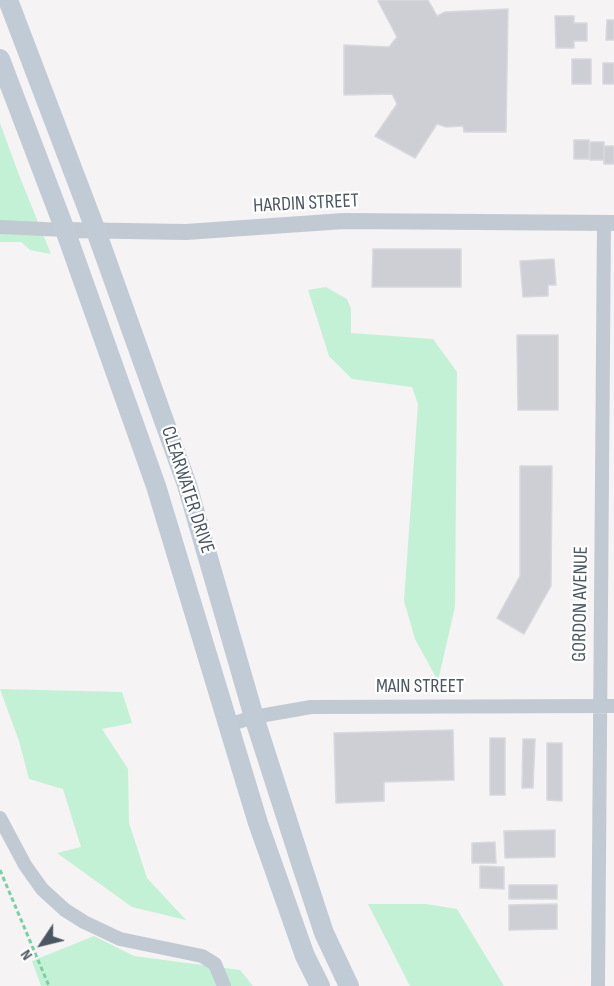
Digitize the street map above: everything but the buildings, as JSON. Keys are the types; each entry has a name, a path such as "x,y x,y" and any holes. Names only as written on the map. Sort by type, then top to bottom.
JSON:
{"main road":[{"name":"CLEARWATER DRIVE","path":"8,0 96,231 187,485 254,717 324,933 349,986"},
{"name":"CLEARWATER DRIVE","path":"0,59 65,230 174,540 228,725 281,891 320,986"}],"street":[{"name":"HARDIN STREET","path":"0,227 186,232 344,221 609,223"},
{"name":"GORDON AVENUE","path":"598,986 599,706 609,223"},
{"name":"MAIN STREET","path":"228,725 254,717 311,707 614,706"},
{"path":"0,818 25,865 42,889 65,910 120,939 202,956 215,964 224,986"}],"path":[{"path":"0,870 49,986"}],"green space":[{"path":"0,123 51,254 30,250 21,242 0,242"},
{"path":"326,287 347,299 351,309 351,333 433,339 457,372 455,607 438,681 415,639 404,601 418,404 412,387 352,379 329,356 308,290"},
{"path":"0,689 122,692 132,723 102,729 128,769 129,823 147,878 186,920 132,907 57,853 81,847 63,789 29,779 19,741"},
{"path":"368,904 426,904 457,909 504,986 410,986"},
{"path":"94,936 134,956 240,970 253,986 41,986 32,961"}]}
